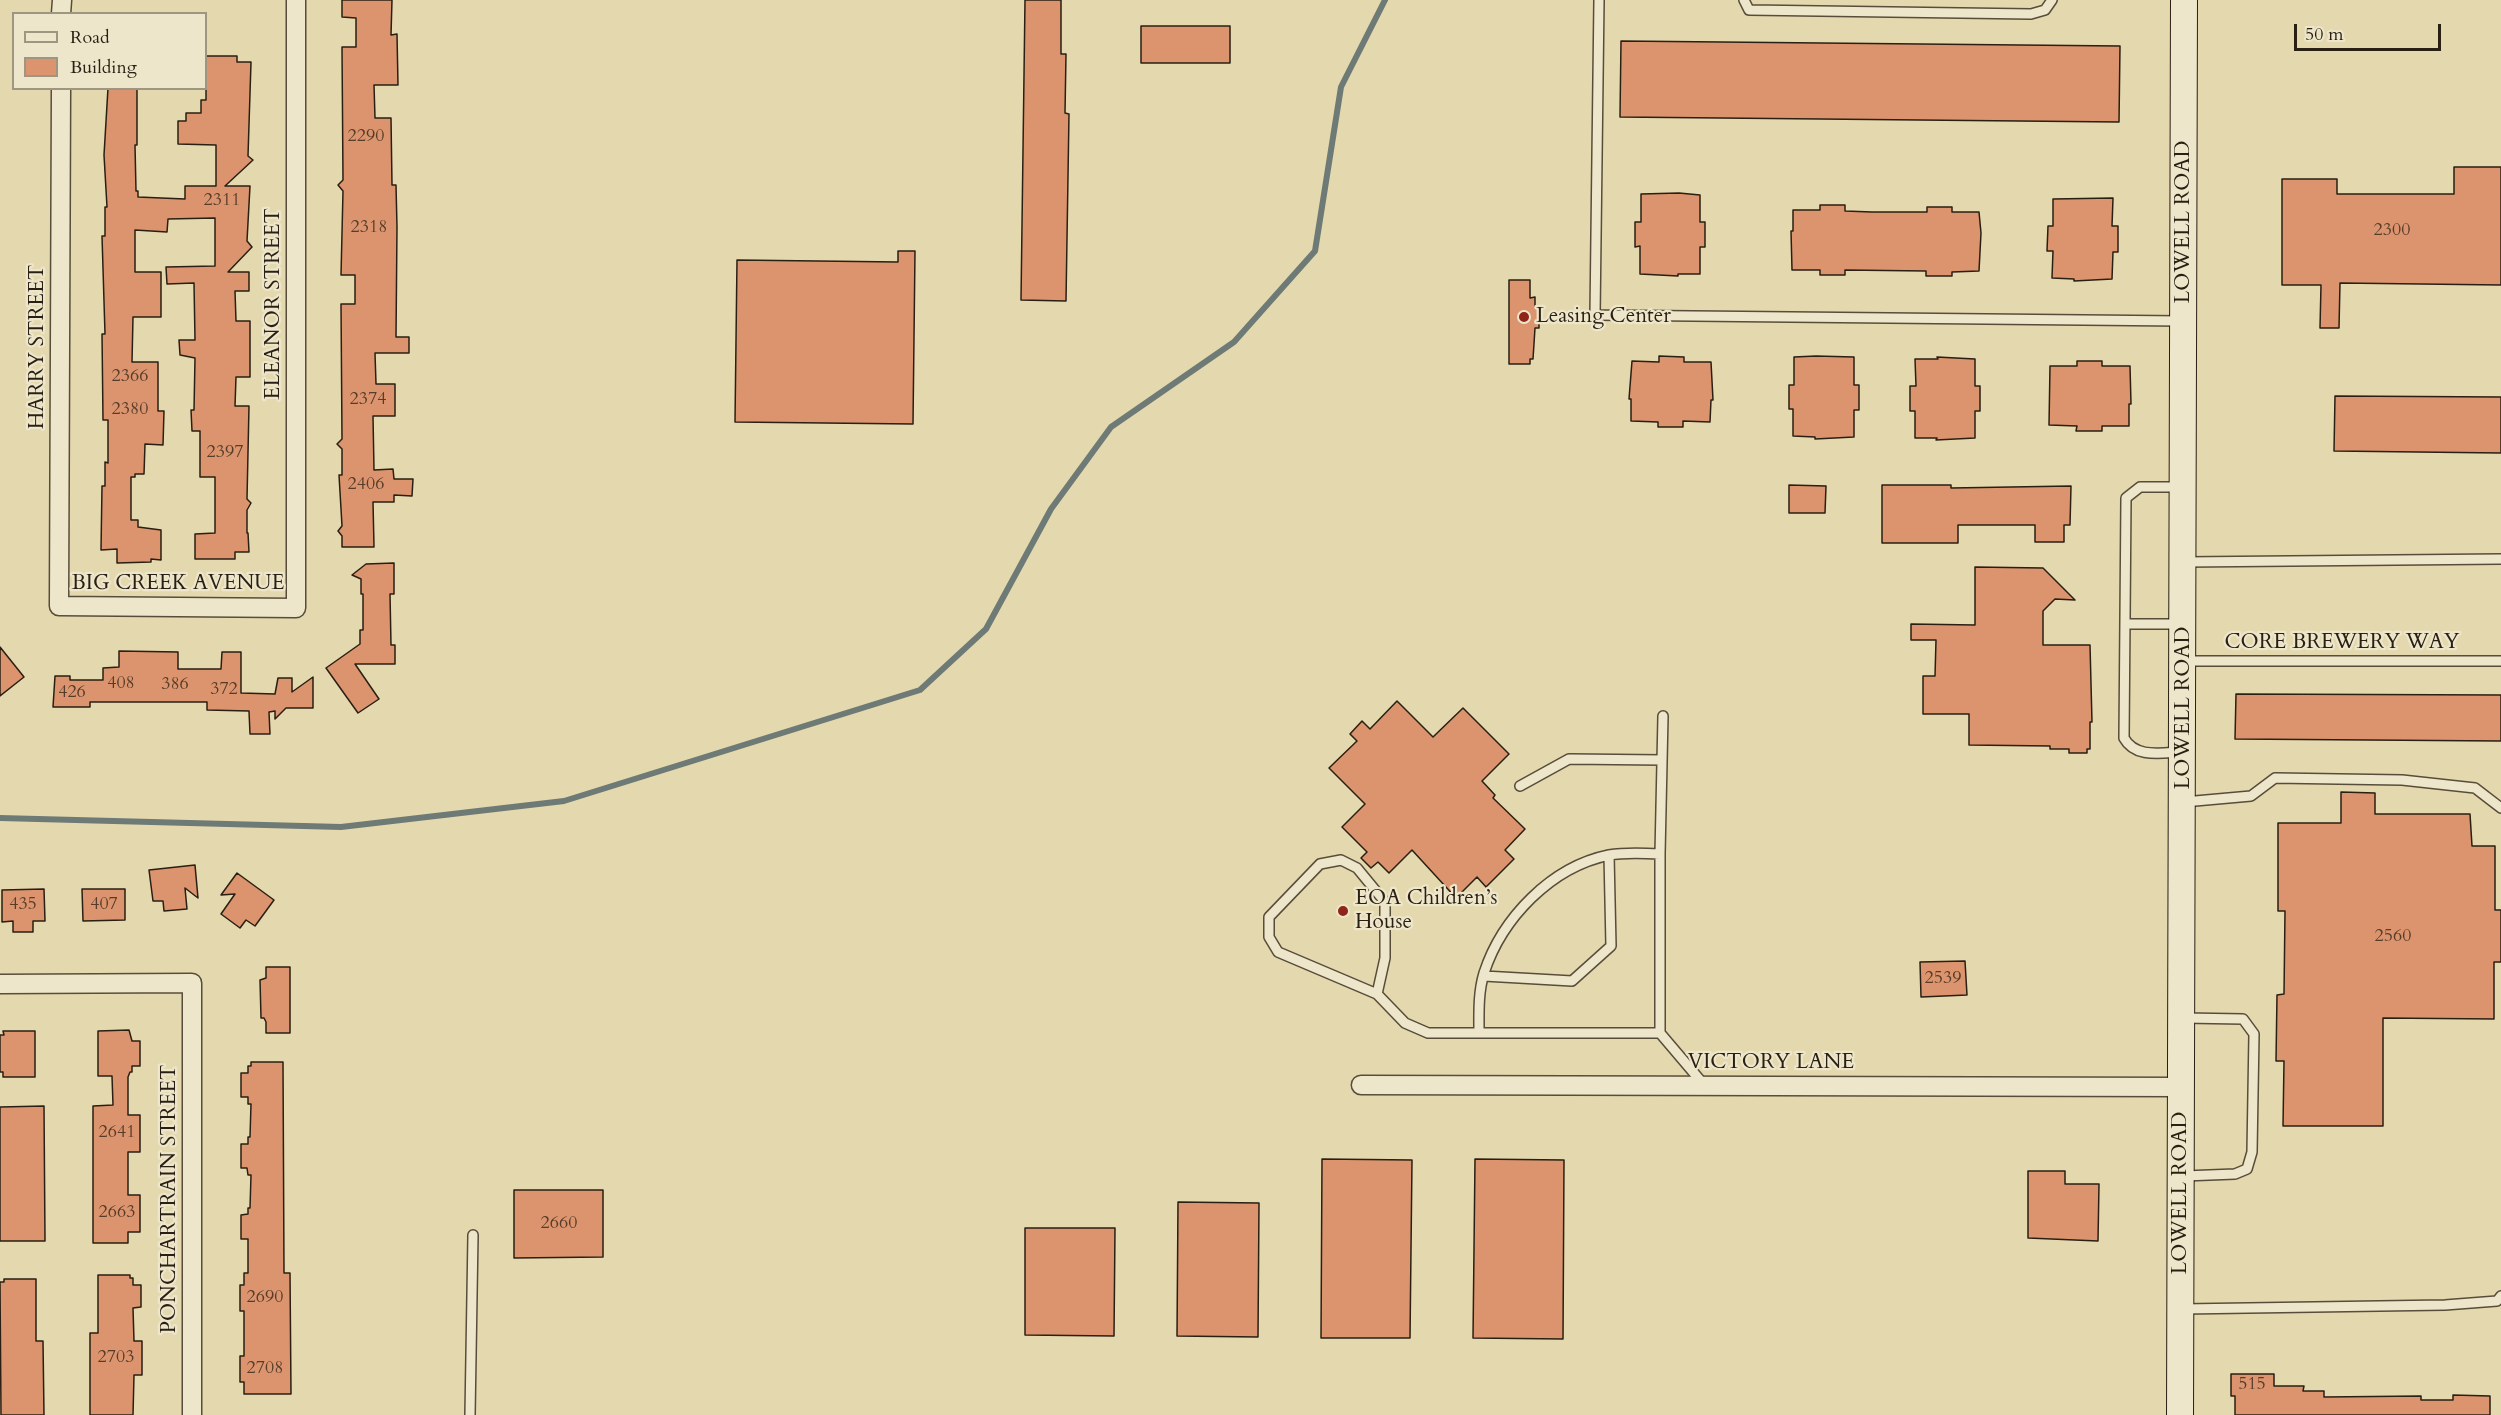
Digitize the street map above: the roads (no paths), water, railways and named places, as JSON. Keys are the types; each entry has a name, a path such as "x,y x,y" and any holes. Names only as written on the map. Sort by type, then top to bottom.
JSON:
{"street":[{"name":"ELEANOR STREET","path":"296,0 296,608"},
{"name":"LOWELL ROAD","path":"2180,1415 2184,661 2184,0"},
{"name":"HARRY STREET","path":"59,606 61,90"},
{"name":"BIG CREEK AVENUE","path":"59,606 296,608"},
{"name":"PONCHARTRAIN STREET","path":"0,984 192,983 192,1415"},
{"name":"VICTORY LANE","path":"1361,1085 2182,1087"}],"lane":[{"path":"1599,0 1595,315 2184,321"},
{"path":"1743,0 1749,10 2031,14 2045,10 2052,0"},
{"path":"2183,752 2148,753 2129,747 2124,738 2126,498 2140,487 2184,487"},
{"path":"2184,562 2501,559"},
{"path":"2125,624 2184,624"},
{"name":"CORE BREWERY WAY","path":"2184,661 2501,661"},
{"path":"1663,716 1660,1033 1705,1086"},
{"path":"1520,786 1569,759 1662,760"},
{"path":"2183,802 2251,796 2275,778 2402,780 2475,788 2501,808"},
{"path":"1479,1033 1479,1005 1484,975 1495,945 1515,916 1544,887 1581,864 1609,855 1660,854"},
{"path":"1484,975 1572,981 1611,946 1609,855"},
{"path":"1377,994 1385,958 1385,902 1357,868 1341,860 1320,864 1269,917 1269,937 1278,952 1377,994 1405,1023 1428,1033 1660,1033"},
{"path":"2181,1176 2235,1174 2247,1169 2252,1152 2254,1034 2243,1019 2182,1018"},
{"path":"470,1415 473,1235"},
{"path":"2181,1309 2445,1305 2497,1301 2501,1296"}],"waterway":[{"path":"0,818 341,827 564,801 920,690 986,629 1051,509 1111,427 1234,342 1315,251 1341,87 1385,0"}],"place":[{"name":"Leasing Center","path":"1524,317"},
{"name":"EOA Children’s House","path":"1343,911"}]}
